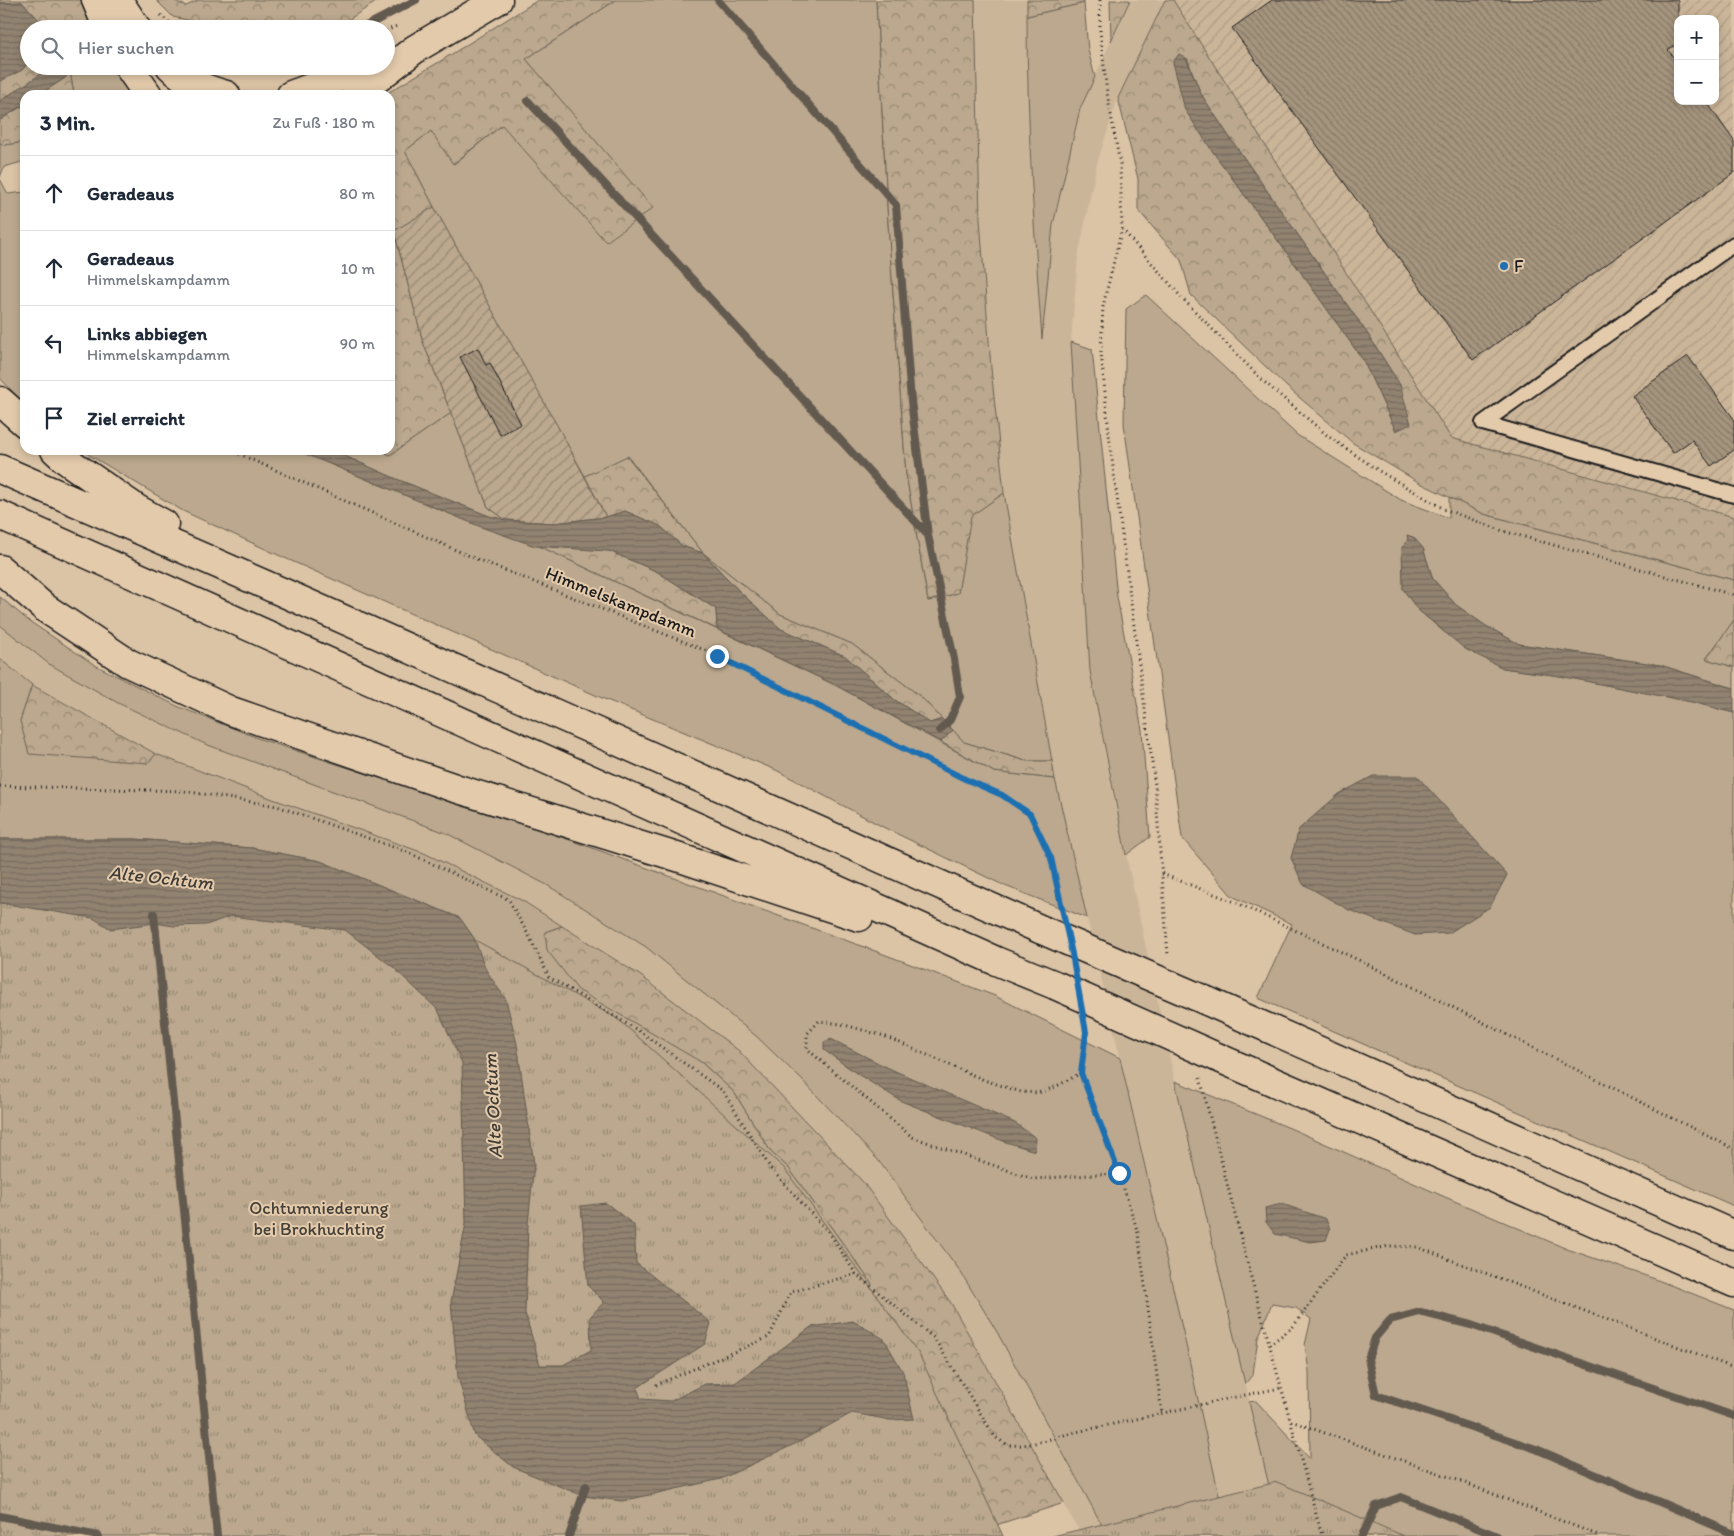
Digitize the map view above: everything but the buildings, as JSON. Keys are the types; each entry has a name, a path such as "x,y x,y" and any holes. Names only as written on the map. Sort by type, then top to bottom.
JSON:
{"main road":[{"path":"96,0 104,20"},
{"path":"118,0 131,20"},
{"path":"395,65 415,49 498,0"},
{"path":"395,57 415,49"},
{"path":"134,75 145,90"},
{"path":"180,75 208,90"},
{"path":"305,90 345,75"},
{"path":"362,90 382,75"},
{"path":"0,401 20,419"},
{"path":"60,455 137,509 282,592"},
{"path":"0,469 1053,923 1207,1001 1734,1235"},
{"path":"0,516 996,961 1055,985 1734,1282"},
{"path":"0,569 45,608 128,663 231,711 455,788 676,857 996,961"}],"lane":[{"path":"1734,244 1483,423 1734,495"}],"path":[{"path":"1100,0 1100,31 1106,84 1120,164 1122,228 1103,306 1101,352 1110,444 1155,785"},
{"path":"1122,228 1182,298 1262,380 1328,436 1379,471 1444,509 1503,531 1734,595"},
{"name":"Himmelskampdamm","path":"241,455 474,558 717,656 965,779 1002,795 1030,814 1051,858 1053,923"},
{"path":"0,786 184,791 277,806 407,852 508,900 530,938 549,977 639,1031 723,1091 771,1169 830,1234 856,1274 934,1338 995,1437 1010,1446 1028,1444 1234,1396 1281,1388"},
{"path":"1162,874 1235,902 1365,963 1734,1149"},
{"path":"1081,1073 1055,1087 1038,1093 1021,1092 984,1080 884,1036 841,1024 819,1021 807,1034 807,1049 912,1137 1034,1179 1119,1173"},
{"path":"1084,1022 1086,1032 1081,1073 1119,1173 1138,1232 1162,1414"},
{"path":"1322,1536 1269,1345 1292,1328 1346,1255 1389,1246 1417,1247 1734,1368"},
{"path":"656,1385 769,1337 791,1292 856,1274"},
{"path":"1290,1421 1455,1479 1600,1536"}],"shaded area":[{"path":"975,0 1027,0 1027,67 1032,199 1042,335 1053,225 1080,109 1130,0 1165,0 1118,98 1097,163 1078,257 1071,342 1090,671 1113,795 1180,1105 1281,1536 1228,1536 1134,1115 1059,802 1001,476 980,219"},
{"path":"1173,0 1734,0 1734,517 1451,438"},
{"path":"0,625 49,664 118,703 205,744 446,833 547,885 646,947 756,1036 802,1080 878,1160 960,1271 997,1332 1108,1536 1082,1536 951,1303 738,1050 641,976 523,901 424,853 273,799 156,754 32,685 0,659"}],"green space":[{"path":"0,0 88,0 96,20 39,20 22,2 0,3"},
{"path":"156,0 173,0 186,6 199,0 379,0 348,20 187,20 173,17"},
{"path":"538,0 616,0 526,59 653,208 606,242 502,125 453,164 431,131 405,151 434,207 395,230 395,90 392,90"},
{"path":"616,0 876,0 888,223 906,474 928,601 958,593 970,516 1004,493 1052,761 1026,761 964,742 921,697 852,644 780,614 703,553 628,456 585,476 434,207 405,151 431,131 454,164 502,125 626,227 652,208 526,59"},
{"path":"876,0 975,0 980,219 991,368 1004,493 971,516 958,593 928,601 906,474 888,223"},
{"path":"1027,0 1084,0 1084,3 1027,16"},
{"path":"1110,0 1130,0 1111,41"},
{"path":"1165,0 1173,0 1451,438 1734,517 1734,580 1484,514 1420,483 1353,443 1287,387 1191,295 1181,260 1138,210 1138,179 1118,98","holes":["1187,58 1201,94 1369,336 1400,385 1396,431 1363,360 1213,152"]},
{"path":"1084,3 1088,50 1095,77 1080,109 1053,225 1042,339 1028,97 1027,16"},
{"path":"20,71 20,75 39,75 0,101 0,81"},
{"path":"67,75 71,75 73,90 47,90"},
{"path":"71,75 118,75 127,90 73,90"},
{"path":"20,107 20,143 4,145 0,143 0,120"},
{"path":"0,143 4,145 20,143 20,162 4,167 0,177"},
{"path":"0,179 8,194 20,193 20,400 0,378"},
{"path":"434,207 562,434 606,517 554,523 506,520 488,507 423,342 395,230"},
{"path":"395,235 423,342 451,413 395,452"},
{"path":"1146,295 1297,435 1401,500 1449,518 1449,497 1484,514 1734,580 1734,620 1706,659 1734,667 1734,688 1660,665 1519,644 1486,626 1456,605 1433,579 1423,548 1408,541 1403,589 1417,609 1444,632 1503,668 1560,676 1692,702 1734,713 1734,1206 1258,998 1292,924 1232,896 1182,838 1124,424 1126,309"},
{"path":"1071,342 1092,349 1117,597 1142,730 1150,837 1126,855 1090,671"},
{"path":"451,413 488,507 506,520 489,516 342,455 395,455 395,452"},
{"path":"89,455 308,455 484,528 539,546 835,685 994,772 1055,779 1087,918 1005,886 885,828 776,770 602,698 183,511"},
{"path":"627,456 703,553 682,546 660,526 625,511 606,517 585,476"},
{"path":"539,546 609,551 656,571 716,609 717,629"},
{"path":"703,553 780,614 852,644 921,697 942,719 930,723 895,700 845,656 781,629 741,593"},
{"path":"0,597 29,621 95,665 177,706 260,739 573,841 886,955 995,996 1120,1058 1228,1536 1108,1536 997,1332 960,1271 878,1160 802,1080 756,1036 646,947 547,885 446,833 205,744 118,703 49,664 0,625"},
{"path":"1734,620 1734,667 1706,659"},
{"path":"0,659 32,685 20,721 147,763 156,754 273,799 424,853 523,901 562,926 545,932 701,1062 734,1092 771,1152 788,1167 872,1284 842,1306 528,1115 460,918 320,861 252,848 135,839 0,839"},
{"path":"32,685 156,754 148,763 29,754 20,721"},
{"path":"953,730 964,742 1026,761 1052,761 1055,779 994,772 941,742"},
{"name":"Ochtumniederung bei Brokhuchting","path":"0,844 390,893 618,1019 784,1168 919,1354 1003,1536 0,1536"},
{"path":"562,926 641,976 738,1050 863,1182 951,1303 1064,1503 996,1525 842,1306 872,1284 788,1167 771,1152 734,1092 701,1062 578,990 547,950 545,932"},
{"path":"1175,1081 1292,1129 1567,1249 1655,1279 1734,1310 1734,1536 1281,1536 1249,1402 1256,1401 1310,1459 1309,1371 1305,1345 1311,1319 1296,1308 1272,1304 1258,1338 1253,1374 1245,1384"},
{"path":"1277,1482 1404,1536 1053,1536"}],"water":[{"path":"22,2 39,20 20,20 20,71 0,81 0,3"},
{"path":"1179,54 1186,58 1201,94 1230,138 1369,336 1400,385 1411,424 1396,431 1363,360 1213,152 1185,110 1173,62"},
{"path":"67,75 47,90 20,90 20,107 0,120 0,101 38,76"},
{"path":"308,455 342,455 489,516 506,520 554,523 606,517 625,511 660,526 682,546 703,553 741,593 781,629 845,656 895,700 930,723 942,719 953,730 941,742 835,685 717,629 716,609 656,571 609,551 535,546 484,528"},
{"path":"1407,535 1413,537 1423,548 1433,579 1456,605 1486,626 1519,644 1660,665 1734,688 1734,713 1692,702 1560,676 1503,668 1465,649 1417,609 1403,589 1402,547 1408,541"},
{"path":"1373,776 1417,776 1507,875 1490,907 1449,933 1415,935 1349,910 1303,884 1291,858 1299,829 1339,794"},
{"name":"Alte Ochtum","path":"0,839 135,839 252,848 320,861 460,918 474,938 486,970 506,1000 517,1044 534,1164 528,1224 525,1313 540,1365 563,1365 591,1350 590,1317 604,1302 588,1286 581,1206 606,1203 634,1225 636,1263 711,1323 705,1344 637,1388 641,1399 671,1401 705,1384 735,1383 811,1327 853,1321 884,1339 903,1372 914,1419 891,1420 852,1413 797,1443 721,1479 622,1501 583,1496 513,1467 475,1436 458,1377 451,1302 466,1223 462,1063 438,1010 393,967 345,930 231,916 206,925 174,926 155,923 111,929 93,918 0,903"},
{"path":"831,1039 886,1067 1015,1123 1036,1138 1035,1151 1006,1142 901,1101 859,1075 824,1050 824,1042"},
{"path":"1282,1204 1326,1219 1330,1229 1326,1240 1310,1242 1275,1234 1266,1222 1265,1208"}],"waterway":[{"path":"377,20 416,0"},
{"path":"718,0 896,205 911,401 928,535"},
{"path":"528,101 928,535 960,697 950,720 940,730"},
{"path":"154,914 217,1536"},
{"path":"1734,1416 1471,1325 1420,1312 1390,1320 1375,1338 1368,1359 1376,1395 1536,1449 1734,1534"},
{"path":"569,1536 586,1486"},
{"path":"1362,1536 1376,1506 1401,1497 1497,1536"},
{"path":"0,1516 98,1536"}],"place":[{"name":"F","path":"1504,266"}],"route":[{"path":"717,656 965,779 1002,795 1030,814 1051,858 1072,954 1086,1032 1081,1073 1119,1173"}]}
